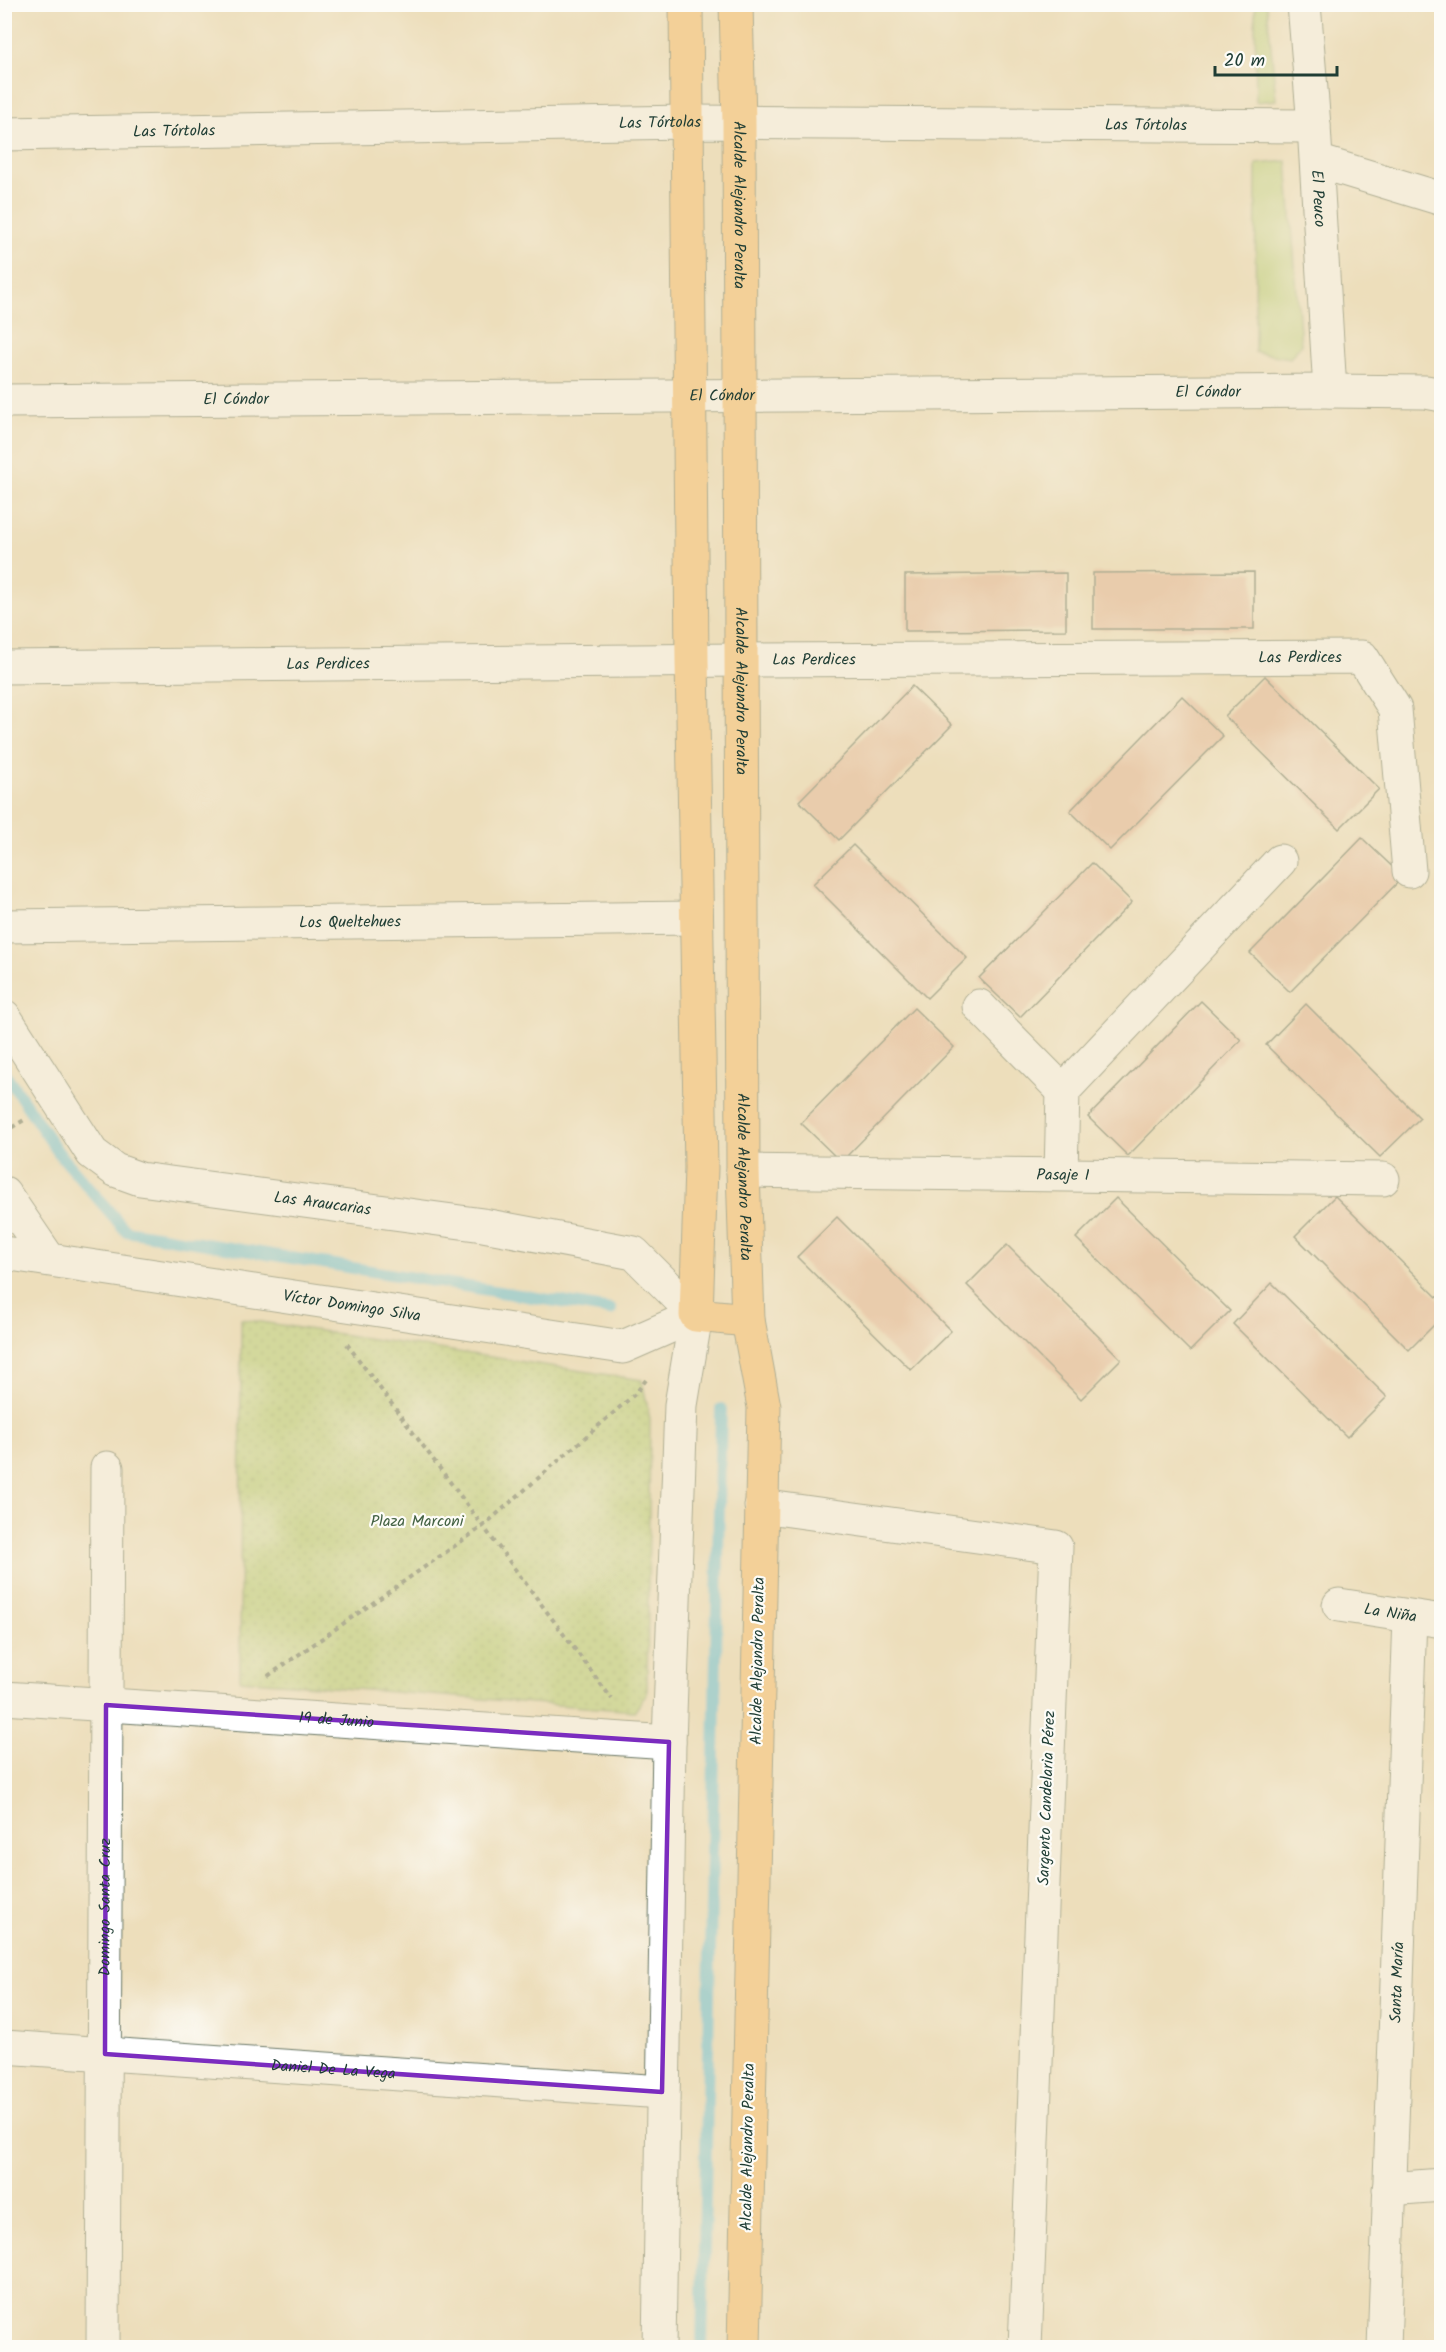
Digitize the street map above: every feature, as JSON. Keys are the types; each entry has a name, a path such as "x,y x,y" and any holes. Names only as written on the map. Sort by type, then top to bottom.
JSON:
{"main road":[{"path":"686,4 688,398 700,1168 696,1315 748,1320"},
{"name":"Alcalde Alejandro Peralta","path":"736,4 739,122 743,1171 748,1320 764,1407 744,2348"}],"street":[{"name":"El Peuco","path":"1304,4 1317,162 1330,392"},
{"name":"Las Tórtolas","path":"4,134 686,122 1314,126"},
{"path":"1317,162 1442,199"},
{"name":"El Cóndor","path":"4,401 1330,392 1426,392 1442,395"},
{"name":"Las Perdices","path":"4,667 1362,657 1395,708 1409,871"},
{"path":"1061,1174 1063,1091 1280,861"},
{"name":"Los Queltehues","path":"4,926 695,918"},
{"path":"979,1006 1063,1091"},
{"name":"Las Araucarias","path":"4,1016 92,1153 115,1170 140,1179 483,1225 634,1253 696,1315"},
{"name":"Pasaje I","path":"743,1171 1383,1179"},
{"path":"4,1193 49,1259"},
{"name":"Víctor Domingo Silva","path":"4,1253 313,1298 623,1347 696,1315"},
{"path":"659,2348 669,1742 681,1405 696,1315"},
{"name":"Domingo Santa Cruz","path":"103,2348 106,1468"},
{"name":"Sargento Candelaria Pérez","path":"761,1506 1056,1547 1025,2348"},
{"name":"La Niña","path":"1339,1605 1426,1619"},
{"name":"Santa María","path":"1384,2348 1389,2188 1426,1619"},
{"name":"19 de Junio","path":"4,1698 669,1742"},
{"name":"Daniel De La Vega","path":"4,2047 662,2092"},
{"path":"1389,2188 1442,2185"}],"path":[{"path":"313,1298 613,1701"},
{"path":"264,1679 482,1527 635,1394 649,1376"}],"highlighted area":[{"path":"106,1705 669,1742 662,2092 105,2054"}],"green space":[{"path":"1255,5 1267,5 1276,100 1256,102"},
{"path":"1287,161 1301,345 1290,358 1255,352 1256,164"},
{"name":"Plaza Marconi","path":"241,1319 642,1380 650,1419 647,1693 635,1711 240,1680"}],"building":[{"path":"1254,572 1254,629 1093,629 1093,573"},
{"path":"1066,573 1066,630 905,631 905,575"},
{"path":"1265,676 1379,789 1339,829 1225,716"},
{"path":"912,686 952,725 839,840 799,801"},
{"path":"1182,696 1223,736 1110,850 1070,811"},
{"path":"1362,838 1403,877 1290,992 1250,953"},
{"path":"853,845 967,958 927,998 813,884"},
{"path":"1092,863 1132,902 1020,1017 979,978"},
{"path":"1201,1001 1241,1040 1128,1156 1088,1117"},
{"path":"1306,1004 1420,1118 1380,1157 1266,1045"},
{"path":"914,1008 954,1047 841,1162 801,1123"},
{"path":"1335,1196 1442,1302 1442,1317 1409,1350 1295,1236"},
{"path":"1116,1198 1230,1311 1190,1351 1076,1238"},
{"path":"837,1217 951,1331 911,1370 797,1257"},
{"path":"1007,1245 1121,1359 1081,1399 967,1285"},
{"path":"1272,1283 1387,1397 1347,1437 1233,1324"}],"waterway":[{"path":"4,1072 58,1152 126,1231 611,1310"},
{"path":"702,2348 721,1409"}]}
